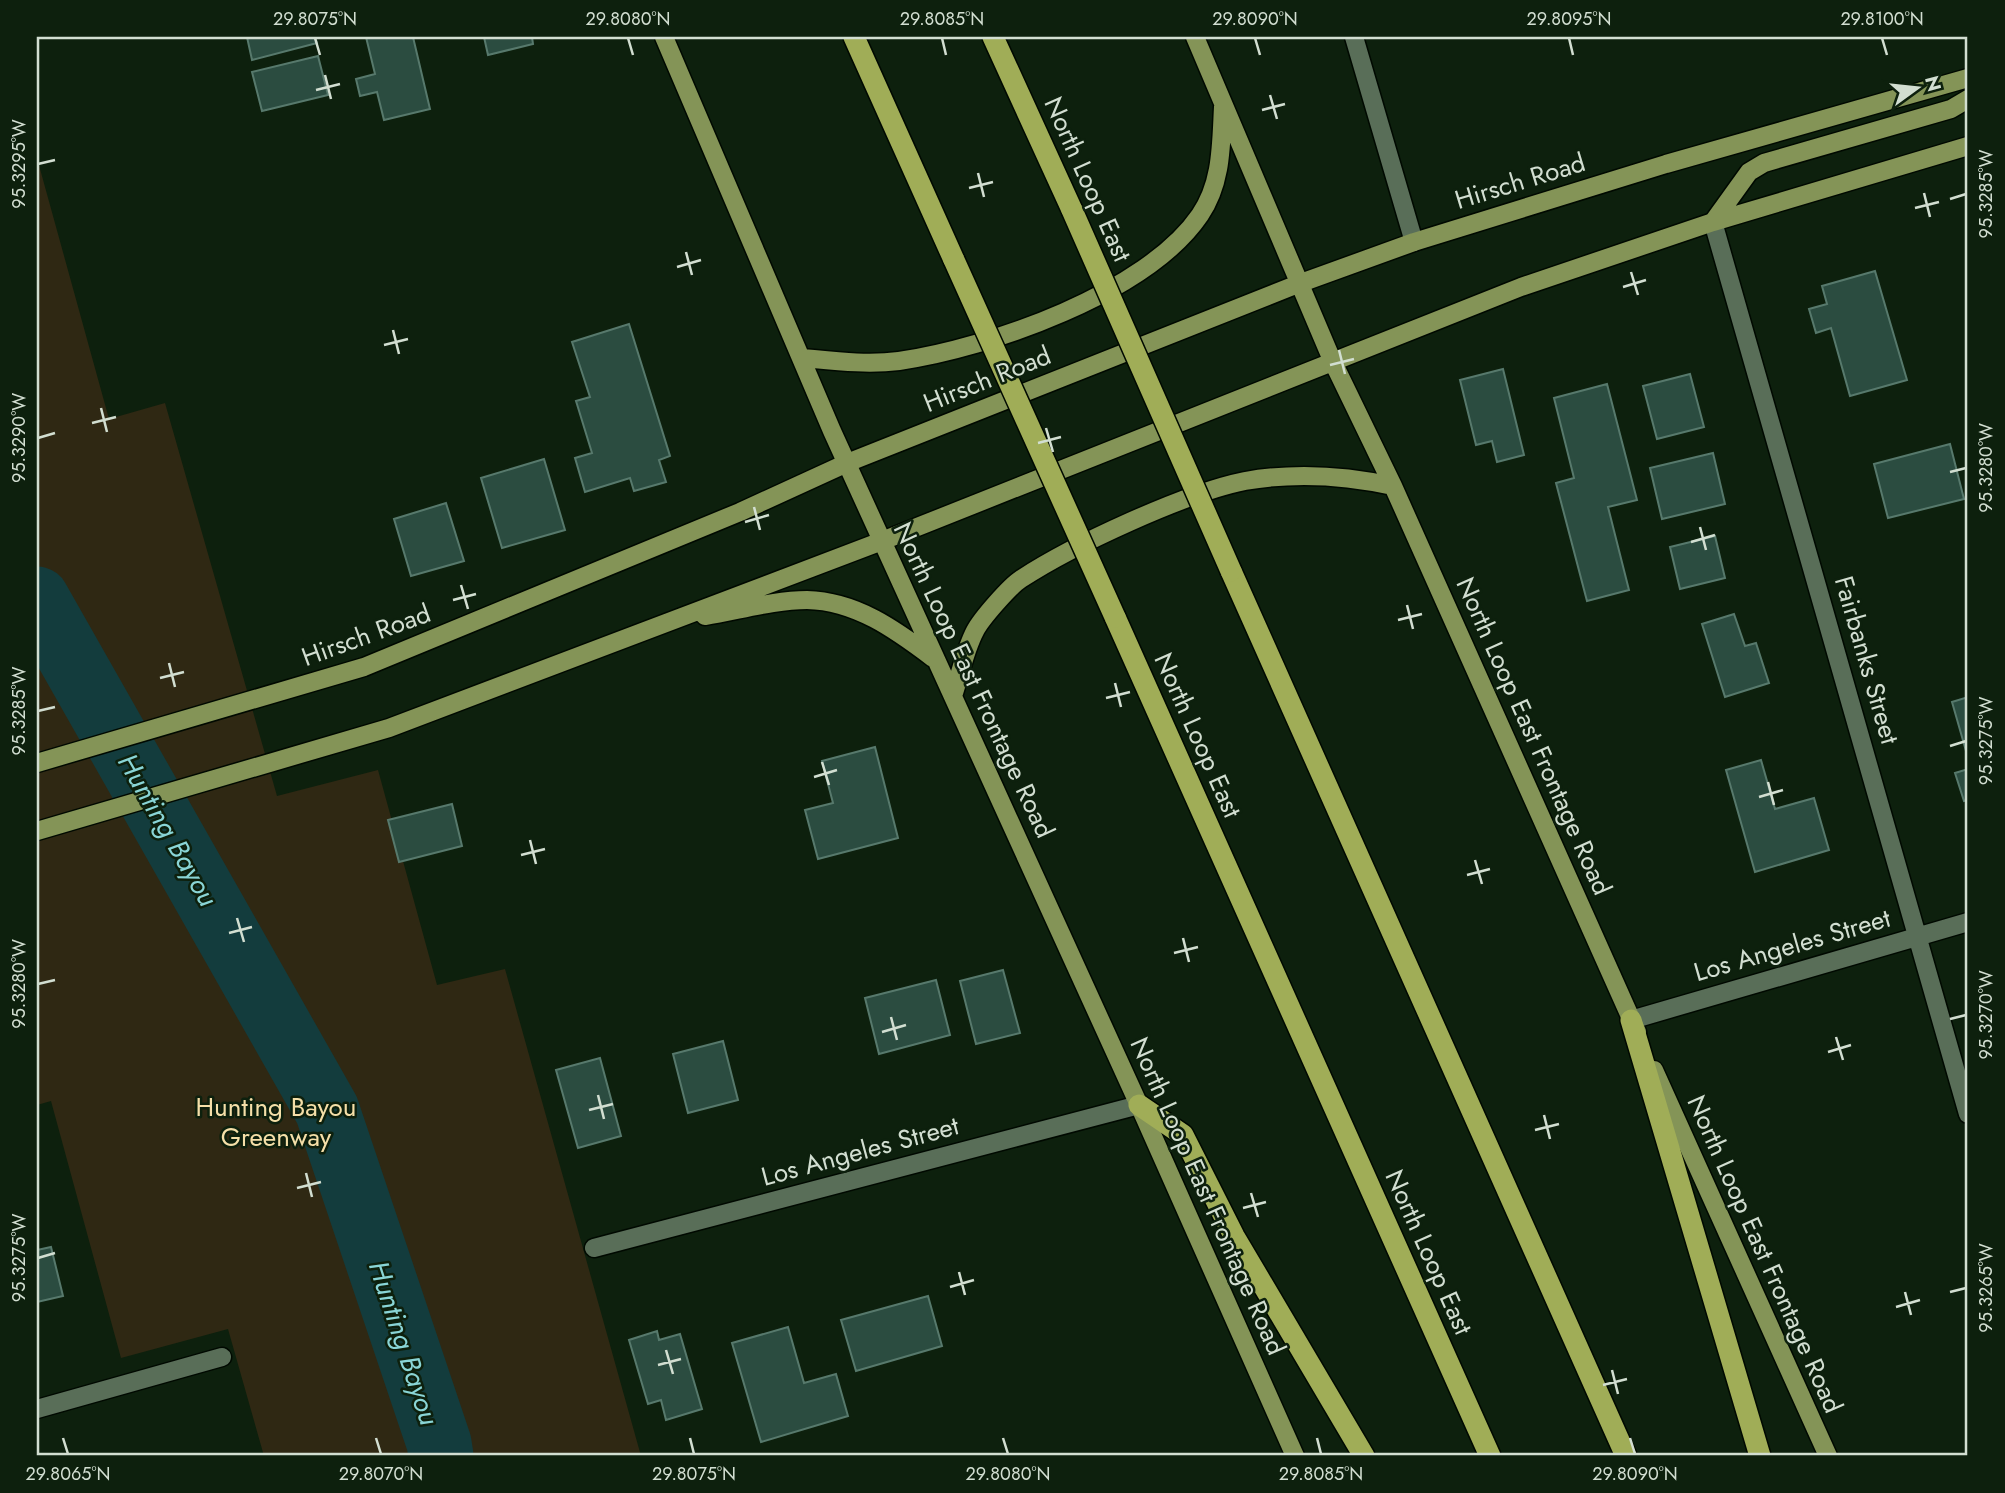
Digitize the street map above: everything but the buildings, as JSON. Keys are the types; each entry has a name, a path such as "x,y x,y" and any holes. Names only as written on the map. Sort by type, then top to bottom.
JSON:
{"highway":[{"name":"North Loop East","path":"854,37 1490,1456"},
{"name":"North Loop East","path":"993,37 1626,1456"},
{"path":"1631,1020 1760,1456"},
{"path":"1139,1105 1183,1135 1234,1236 1364,1456"}],"main road":[{"name":"North Loop East Frontage Road","path":"664,37 881,541 1139,1105 1295,1456"},
{"name":"North Loop East Frontage Road","path":"1195,37 1298,284 1393,486 1828,1456"},
{"name":"Hirsch Road","path":"37,763 364,667 716,522 847,463 1298,284 1415,242 1640,171 1968,78"},
{"path":"1713,222 1749,172 1764,163 1951,109 1968,99"},
{"path":"803,358 854,363 899,361 1000,337 1083,305 1160,258 1200,215 1219,172 1223,104"},
{"path":"37,831 389,728 881,541 1521,287 1713,222 1968,146"},
{"path":"953,696 975,629 1019,580 1089,542 1171,506 1244,482 1298,475 1345,475 1393,486"},
{"path":"670,622 806,600 817,601 869,615 898,631 936,660"}],"street":[{"path":"1354,37 1415,242"},
{"name":"Fairbanks Street","path":"1713,222 1968,1114"},
{"name":"Los Angeles Street","path":"1631,1020 1968,922"},
{"name":"Los Angeles Street","path":"594,1248 1139,1105"},
{"path":"37,1409 222,1357"}],"green space":[{"name":"Hunting Bayou Greenway","path":"37,158 109,419 165,403 277,796 378,770 437,985 505,969 641,1456 264,1456 228,1329 121,1358 51,1101 37,1105"}],"waterway":[{"name":"Hunting Bayou","path":"37,599 327,1110 439,1443 441,1456"}]}
